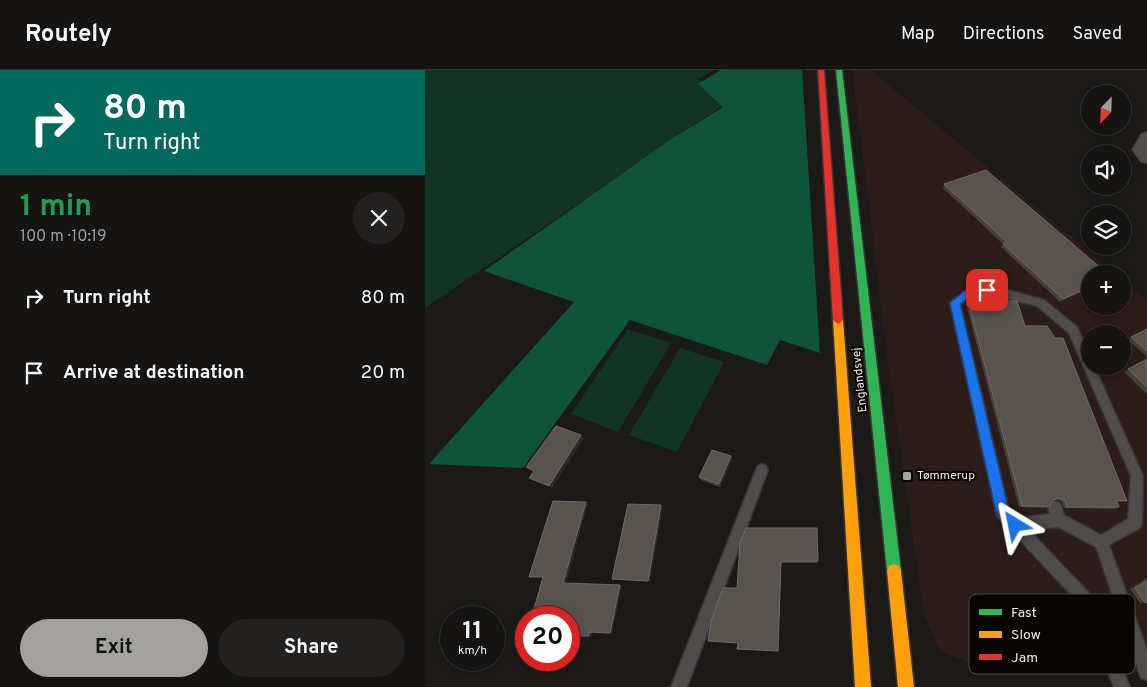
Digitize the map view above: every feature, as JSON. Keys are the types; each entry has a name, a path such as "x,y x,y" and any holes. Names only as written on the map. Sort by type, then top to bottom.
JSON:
{"main road":[{"name":"Englandsvej","path":"821,70 863,687"},
{"name":"Englandsvej","path":"839,70 906,687"}],"street":[{"path":"1147,137 1139,150 1147,158"}],"lane":[{"path":"1080,594 1002,511 955,303 971,290 997,290 1040,303 1073,330 1137,476 1135,523 1101,542"},
{"path":"987,290 989,304"},
{"path":"679,687 762,470"},
{"path":"1015,525 1057,514 1101,542 1119,594"},
{"path":"1135,638 1147,672"},
{"path":"1116,674 1122,687"}],"shaded area":[{"path":"852,70 871,70 1081,245 1081,255 1093,255 1105,265 1081,265 1081,315 1131,315 1131,287 1147,300 1147,672 1135,672 1135,594 969,594 969,663 939,650 924,614 889,371"}],"green space":[{"path":"425,70 713,70 698,79 729,101 425,308"},
{"path":"721,70 802,70 820,353 780,340 767,365 630,320 523,468 429,464 574,302 484,271 667,142 723,107 698,84"},
{"path":"628,329 671,343 618,432 571,414"},
{"path":"680,348 724,362 677,452 629,435"}],"building":[{"path":"986,170 1081,251 1081,255 1086,255 1097,265 1081,265 1081,291 1063,299 1003,244 1007,242 944,184"},
{"path":"968,301 984,301 991,307 998,301 1017,301 1025,326 1047,326 1055,338 1063,338 1127,501 1116,500 1119,507 1067,507 1065,501 1059,498 1053,500 1050,506 1022,506"},
{"path":"1147,329 1147,351 1131,337"},
{"path":"1147,359 1147,387 1131,372 1131,367"},
{"path":"556,426 581,435 549,486 529,478 534,471 526,467"},
{"path":"712,450 731,456 719,484 699,477"},
{"path":"553,501 586,502 563,583 620,585 610,633 589,632 589,636 580,636 580,606 535,606 543,577 529,577"},
{"path":"628,504 661,505 648,581 612,579"},
{"path":"746,528 817,528 818,561 781,561 778,651 737,649 738,643 708,641 711,621 723,588 737,588 740,543"},
{"path":"1147,581 1147,602 1145,603 1135,588"}],"traffic: fast":[{"path":"839,70 894,571"}],"traffic: slow":[{"path":"838,320 863,687"},
{"path":"894,571 906,687"}],"traffic: jam":[{"path":"821,70 838,320"}],"place":[{"name":"Tømmerup","path":"907,476"}],"route":[{"path":"987,290 971,290 955,303 1002,511 1015,525"}]}
